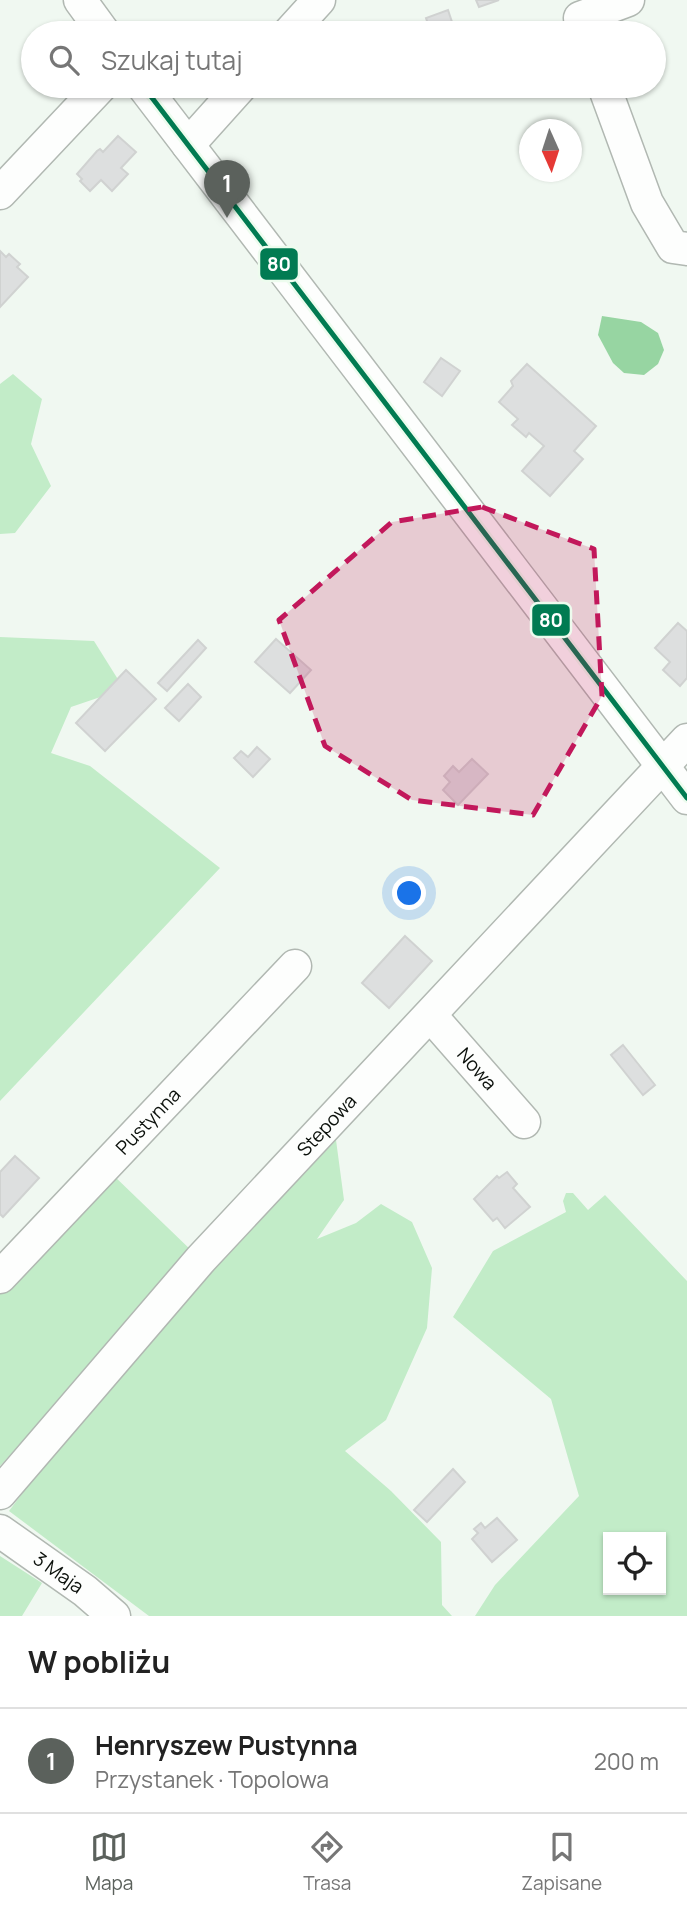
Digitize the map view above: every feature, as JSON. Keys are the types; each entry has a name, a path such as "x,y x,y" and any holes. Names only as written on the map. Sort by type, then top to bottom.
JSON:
{"street":[{"path":"79,0 95,21"},
{"path":"300,21 319,0"},
{"path":"579,17 628,0"},
{"path":"0,193 90,98"},
{"path":"152,98 687,798"},
{"path":"187,145 231,98"},
{"path":"608,98 647,203 680,248"},
{"name":"Stepowa","path":"0,1493 201,1259 687,740"},
{"name":"Pustynna","path":"0,1277 295,966"},
{"name":"Nowa","path":"431,1016 524,1122"},
{"name":"3 Maja","path":"0,1531 85,1591 114,1616"}],"highlighted area":[{"path":"482,507 594,549 602,696 533,815 412,800 325,746 279,620 392,522"}],"shaded area":[{"path":"602,316 641,322 658,333 664,350 658,364 644,375 624,373 613,363 598,335"},
{"path":"13,374 42,399 31,444 51,486 15,533 0,534 0,384"},
{"path":"0,637 94,641 124,689 71,707 51,753 90,766 220,868 0,1101"},
{"path":"336,1140 344,1200 317,1239 356,1223 381,1204 412,1222 432,1268 427,1328 386,1420 345,1451 391,1491 441,1542 442,1605 452,1616 149,1616 9,1511 60,1443 146,1341"},
{"path":"111,1173 194,1253 0,1466 0,1293"},
{"path":"566,1193 573,1193 588,1210 605,1195 687,1281 687,1616 475,1616 495,1585 579,1496 551,1399 453,1317 493,1251 566,1212 563,1201"},
{"path":"0,1556 42,1583 22,1616 0,1616"}],"building":[{"path":"476,0 499,0 479,7"},
{"path":"448,10 452,21 427,21 426,18"},
{"path":"118,136 136,152 121,168 128,174 112,191 101,180 90,191 77,174 97,151 100,149 103,152"},
{"path":"0,251 6,257 9,254 20,264 17,267 28,277 0,307"},
{"path":"441,358 460,371 442,396 424,382"},
{"path":"527,364 596,426 574,451 583,459 550,496 522,471 544,446 529,433 526,437 512,425 518,419 499,402 513,386 511,381"},
{"path":"678,623 687,631 687,678 680,686 663,670 670,662 655,648"},
{"path":"276,639 311,670 290,693 255,662"},
{"path":"198,640 206,648 167,691 158,683"},
{"path":"126,670 156,699 105,751 76,723"},
{"path":"188,684 201,697 179,721 165,708"},
{"path":"257,747 270,759 253,777 234,758 241,751 248,757"},
{"path":"472,759 488,774 458,805 443,790 450,782 444,776 453,766 459,772"},
{"path":"405,936 432,961 389,1008 362,983"},
{"path":"623,1045 655,1085 643,1095 611,1055"},
{"path":"15,1156 39,1178 3,1217 0,1214 0,1172"},
{"path":"507,1172 517,1184 513,1188 530,1207 505,1228 497,1218 493,1221 474,1199 497,1176 499,1178"},
{"path":"453,1469 465,1482 427,1522 414,1510"},
{"path":"497,1518 517,1540 492,1562 472,1539 478,1533 474,1529 481,1523 485,1528"}],"transit line":[{"name":"80","path":"152,98 687,798"}],"place":[{"name":"Henryszew Pustynna","path":"227,218"}]}
